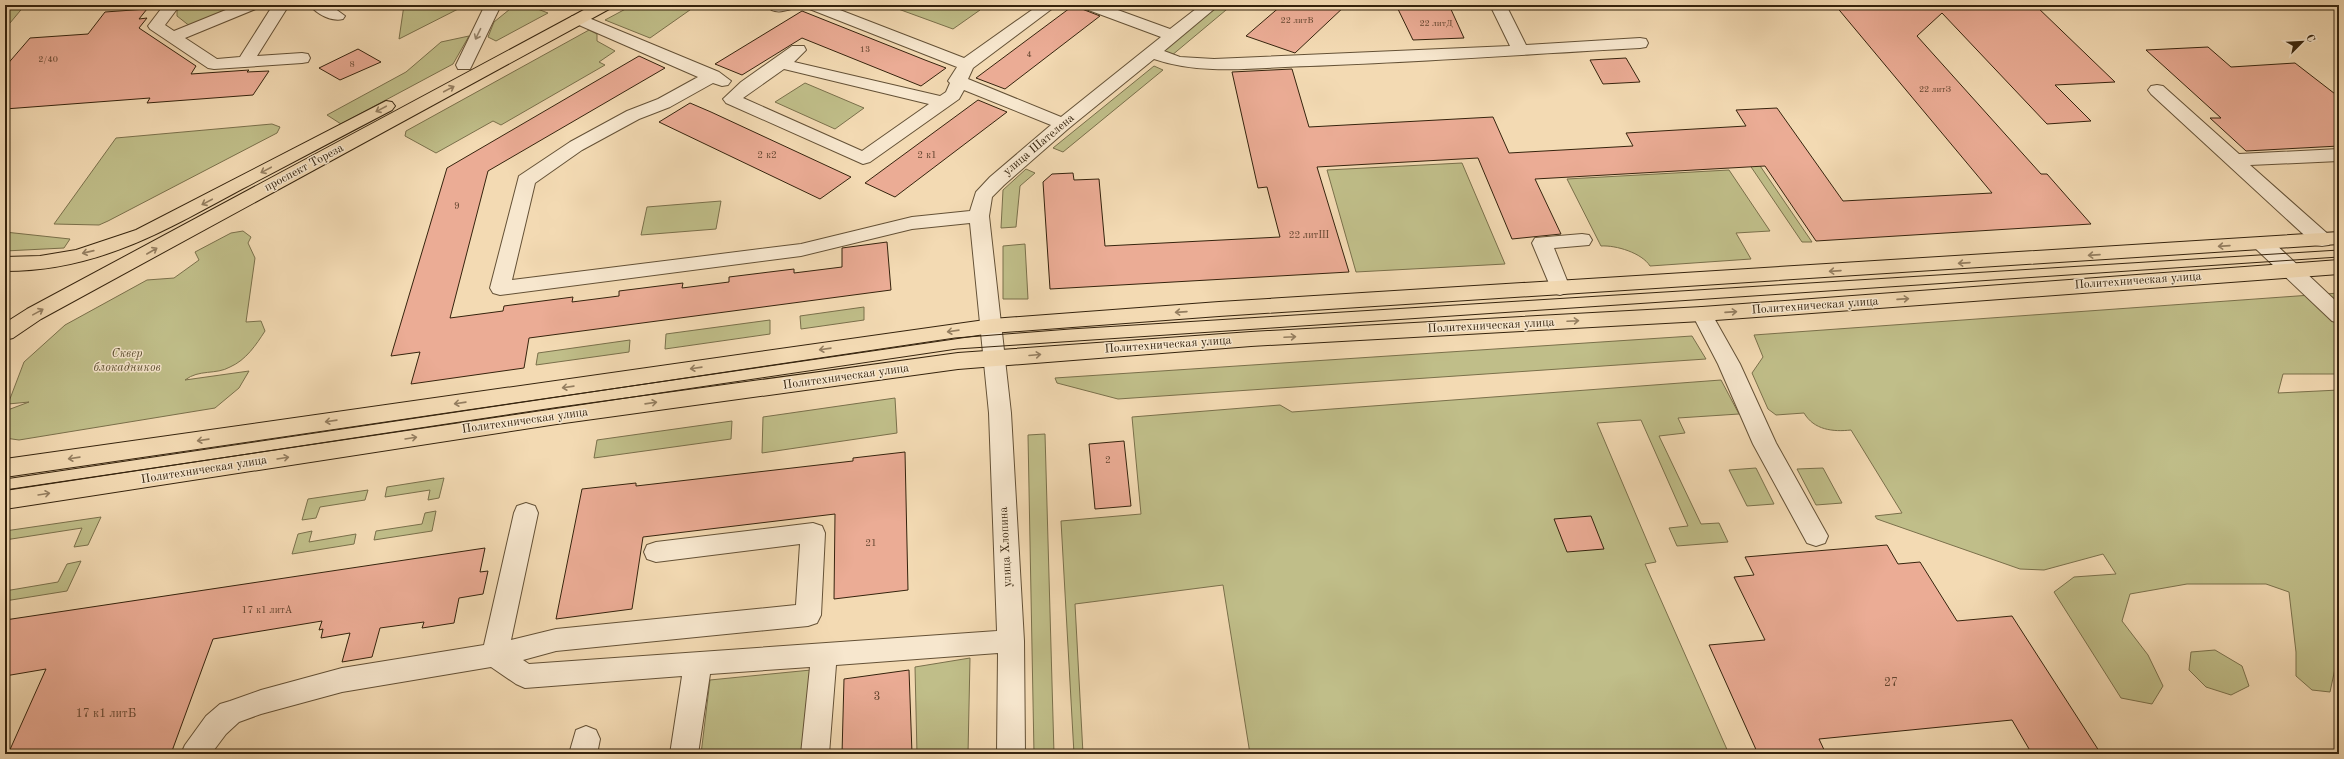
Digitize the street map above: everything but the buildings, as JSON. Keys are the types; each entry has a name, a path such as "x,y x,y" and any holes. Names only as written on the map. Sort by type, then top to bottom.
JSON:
{"main road":[{"name":"проспект Тореза","path":"5,264 59,259 106,248 143,234 464,65 577,12 605,5"},
{"name":"проспект Тореза","path":"5,333 34,314 577,12"},
{"name":"Политехническая улица","path":"5,468 994,342 1560,288 2330,239"},
{"name":"Политехническая улица","path":"5,500 557,416 951,362 994,342 1259,339 1702,314 2339,267"}],"street":[{"path":"172,5 156,26 214,64 302,58"},
{"path":"173,37 252,5"},
{"path":"245,62 281,5"},
{"path":"318,5 337,16"},
{"path":"464,65 493,5"},
{"path":"774,5 779,7 789,5"},
{"path":"813,5 966,65"},
{"path":"798,50 783,64 742,89 732,99 863,158 953,95 957,81 966,65 1049,5"},
{"path":"1089,5 1173,36"},
{"name":"улица Шателена","path":"994,342 979,216 983,196 997,181 1064,124 1211,5"},
{"path":"1498,5 1520,50"},
{"path":"577,12 742,89"},
{"path":"1152,53 1178,62 1214,64 1380,58 1640,43"},
{"path":"783,64 943,102"},
{"path":"713,76 664,104 633,115 576,146 526,180 500,288 801,250 912,223 979,216"},
{"path":"957,81 1064,124"},
{"path":"2157,90 2234,160 2330,239"},
{"path":"2234,160 2339,156"},
{"path":"1560,288 1542,243 1582,240"},
{"path":"2263,244 2339,316"},
{"path":"1702,314 1729,364 1765,444 1816,536"},
{"name":"улица Хлопина","path":"994,342 1011,641 1011,754"},
{"path":"495,654 526,513"},
{"path":"195,754 216,725 230,713 261,702 342,680 495,654 556,640 808,615 813,534 656,552"},
{"path":"495,654 525,676 698,662 824,655 1011,641"},
{"path":"815,754 824,655"},
{"path":"684,754 698,662"}],"green space":[{"path":"25,5 10,23 5,23 5,7"},
{"path":"184,5 241,5 191,27 177,16 177,11"},
{"path":"404,5 466,5 399,39"},
{"path":"515,5 527,5 548,13 496,41 488,37 494,22"},
{"path":"633,5 697,5 650,38 605,20"},
{"path":"967,5 980,10 953,29 890,6"},
{"path":"1219,5 1232,5 1171,56 1165,51 1167,47"},
{"path":"589,30 597,34 597,41 615,51 599,62 605,65 501,125 493,121 436,153 405,136 406,131"},
{"path":"469,36 453,64 341,124 327,115 406,72 441,42"},
{"path":"1154,66 1163,70 1063,152 1053,148"},
{"path":"805,83 864,108 835,129 775,102"},
{"path":"272,124 280,127 277,133 108,221 99,225 54,224 116,138"},
{"path":"1754,157 1812,242 1802,242 1745,158"},
{"path":"1462,163 1505,264 1356,272 1327,170"},
{"path":"1026,169 1035,173 1020,186 1016,227 1001,228 1003,190"},
{"path":"1729,170 1770,231 1736,233 1751,259 1650,266 1641,257 1621,248 1601,246 1567,179"},
{"path":"721,201 716,229 641,235 647,207"},
{"name":"Сквер блокадников","path":"243,231 251,237 248,243 255,258 246,322 261,321 265,331 250,352 236,364 219,371 196,374 185,380 249,371 239,388 215,408 19,440 5,438 5,411 29,402 8,404 24,362 65,325 147,280 174,278 199,260 195,252 231,233"},
{"path":"5,232 70,239 64,248 5,251"},
{"path":"1025,244 1028,299 1003,299 1003,246"},
{"path":"2339,293 2339,374 2283,374 2278,393 2339,390 2339,664 2336,664 2330,692 2312,690 2296,676 2296,652 2289,592 2266,584 2187,584 2130,594 2122,621 2148,655 2163,686 2152,704 2121,698 2054,592 2074,577 2116,574 2103,554 2044,570 2020,569 1877,519 1875,516 1902,513 1851,430 1837,431 1824,429 1808,419 1804,413 1776,415 1768,409 1752,373 1763,357 1754,335"},
{"path":"864,307 864,320 801,329 800,316"},
{"path":"770,320 770,334 665,349 666,334"},
{"path":"1692,336 1706,359 1118,399 1057,383 1055,378"},
{"path":"630,340 629,352 536,365 538,353"},
{"path":"1721,380 1739,414 1678,418 1685,433 1659,436 1701,524 1719,523 1728,542 1677,546 1669,528 1688,526 1641,420 1597,423 1656,562 1645,564 1729,754 1250,754 1223,585 1075,604 1083,754 1074,754 1061,521 1141,514 1132,417 1280,405 1292,412"},
{"path":"895,398 897,433 762,453 763,417"},
{"path":"732,421 731,439 594,458 597,440"},
{"path":"1045,434 1054,754 1034,754 1028,435"},
{"path":"1756,468 1774,504 1747,506 1729,470"},
{"path":"1823,468 1842,503 1816,505 1797,469"},
{"path":"444,478 439,498 428,500 430,490 385,497 387,487"},
{"path":"368,490 365,500 320,507 316,518 302,520 308,499"},
{"path":"436,511 432,531 374,540 376,531 422,524 425,513"},
{"path":"101,517 88,545 74,547 82,528 5,540 5,531"},
{"path":"312,531 309,542 356,534 354,544 292,554 298,534"},
{"path":"81,561 67,591 5,601 5,591 58,582 67,564"},
{"path":"2215,650 2242,666 2249,686 2231,695 2206,687 2189,670 2191,652"},
{"path":"970,658 968,754 917,754 915,667"},
{"path":"811,670 802,754 701,754 710,680"}],"tram line":[{"path":"5,479 955,338 1070,329 2339,250"},
{"path":"5,490 957,349 2339,257"}]}
